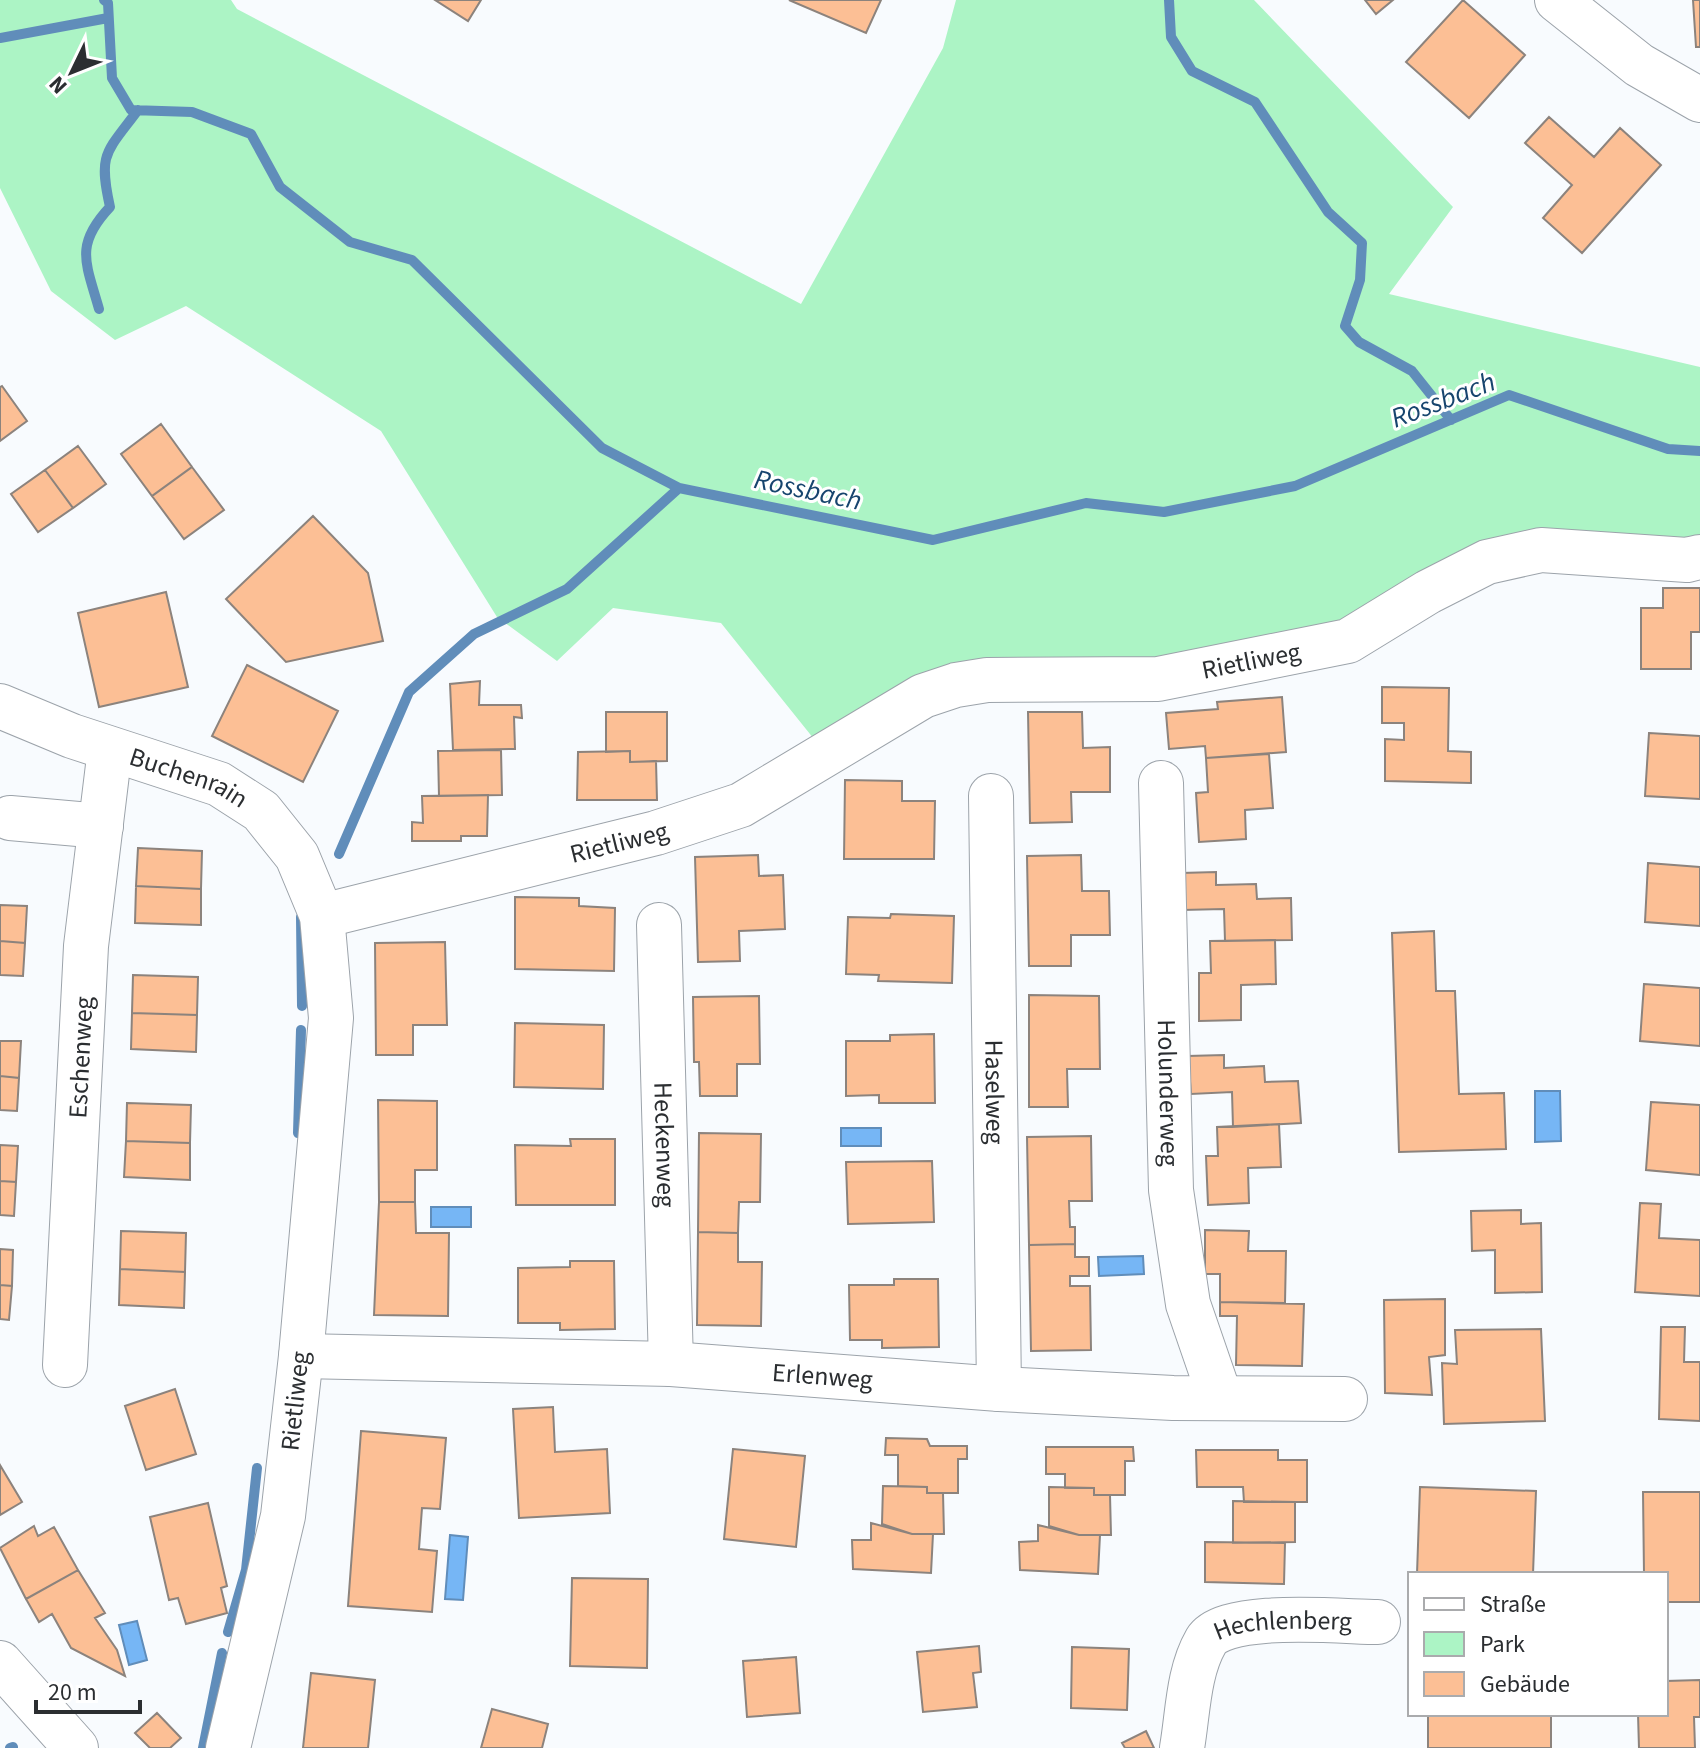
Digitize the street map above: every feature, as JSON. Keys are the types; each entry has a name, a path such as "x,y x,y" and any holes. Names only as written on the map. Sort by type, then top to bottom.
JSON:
{"street":[{"path":"1557,0 1639,65 1700,100"},
{"name":"Rietliweg","path":"228,1748 283,1516 301,1356 331,1018 322,916 656,833 741,805 923,696 956,685 987,680 1158,679 1348,641 1428,592 1487,562 1541,550 1687,560 1700,557"},
{"name":"Buchenrain","path":"0,706 110,749 173,766 219,784 261,811 297,856 322,916"},
{"name":"Eschenweg","path":"65,1365 86,946 110,749"},
{"name":"Holunderweg","path":"1161,783 1171,1190 1188,1304 1220,1397"},
{"name":"Haselweg","path":"991,796 999,1389"},
{"path":"10,818 101,826"},
{"name":"Heckenweg","path":"659,925 671,1364"},
{"name":"Erlenweg","path":"301,1356 671,1364 999,1389 1345,1399"},
{"name":"Hechlenberg","path":"1182,1748 1195,1665 1208,1637 1239,1621 1378,1622"},
{"path":"0,1663 76,1748"}],"green space":[{"path":"0,0 231,0 237,9 801,304 943,48 956,0 1254,0 1453,207 1389,294 1700,367 1700,557 1541,550 1348,641 987,680 826,754 721,623 613,608 557,661 497,617 381,431 186,306 115,340 51,291 0,188"}],"water":[{"path":"1535,1091 1560,1091 1561,1141 1535,1142"},
{"path":"841,1128 881,1128 881,1146 841,1146"},
{"path":"431,1207 471,1207 471,1227 431,1227"},
{"path":"1143,1256 1144,1274 1099,1276 1098,1257"},
{"path":"450,1535 468,1537 463,1600 445,1599"},
{"path":"137,1621 147,1660 129,1665 119,1625"}],"building":[{"path":"435,0 481,0 468,21"},
{"path":"789,0 881,0 866,33"},
{"path":"1365,0 1393,0 1376,14"},
{"path":"1463,0 1525,55 1469,118 1406,62"},
{"path":"1693,0 1700,0 1700,47 1696,47"},
{"path":"1549,117 1594,157 1620,128 1661,165 1582,253 1543,218 1572,185 1525,143"},
{"path":"0,387 27,421 0,441"},
{"path":"161,424 192,467 152,496 121,454"},
{"path":"78,446 106,484 73,508 45,470"},
{"path":"192,467 224,510 184,539 152,496"},
{"path":"45,470 73,508 38,532 11,494"},
{"path":"313,516 368,573 383,641 286,662 226,599"},
{"path":"1663,588 1700,588 1700,632 1691,632 1691,669 1641,669 1641,608 1663,608"},
{"path":"166,592 188,687 99,707 78,613"},
{"path":"247,665 338,711 303,782 212,736"},
{"path":"480,681 479,705 521,705 522,718 514,717 515,749 453,750 450,684"},
{"path":"1382,687 1449,688 1448,751 1471,752 1471,783 1385,781 1385,739 1404,740 1404,723 1382,723"},
{"path":"1282,697 1286,752 1206,758 1205,746 1169,749 1166,713 1218,709 1217,702"},
{"path":"606,712 667,712 667,761 630,762 630,751 606,752"},
{"path":"1028,712 1082,712 1083,748 1110,747 1110,792 1071,792 1072,822 1030,823"},
{"path":"1649,733 1700,736 1700,799 1645,796"},
{"path":"501,750 502,795 439,796 438,751"},
{"path":"630,751 630,762 656,761 657,800 577,800 578,752"},
{"path":"1269,754 1273,808 1245,810 1246,839 1199,842 1196,793 1208,792 1206,758"},
{"path":"845,780 902,781 902,801 935,801 934,859 844,859"},
{"path":"488,795 487,836 461,836 461,841 412,841 412,822 423,823 422,796"},
{"path":"138,848 202,851 201,889 136,886"},
{"path":"758,855 759,876 783,875 785,929 739,931 740,961 698,962 695,857"},
{"path":"1081,855 1082,891 1109,891 1110,935 1071,935 1071,966 1029,966 1027,856"},
{"path":"1648,863 1700,867 1700,926 1645,922"},
{"path":"1216,872 1216,885 1256,884 1257,899 1291,898 1292,940 1225,941 1224,909 1182,910 1181,873"},
{"path":"136,886 201,889 201,925 135,923"},
{"path":"515,897 579,898 579,906 615,908 614,971 515,969"},
{"path":"0,905 27,906 25,943 0,941"},
{"path":"891,914 954,916 952,983 878,981 879,975 846,974 848,917 890,918"},
{"path":"1434,931 1436,991 1455,991 1459,1094 1504,1093 1506,1149 1399,1152 1392,933"},
{"path":"1275,940 1276,984 1241,985 1241,1020 1199,1021 1199,973 1211,973 1210,941"},
{"path":"0,941 25,943 23,976 0,975"},
{"path":"445,942 447,1025 413,1025 413,1055 376,1055 375,943"},
{"path":"133,975 198,977 197,1015 132,1013"},
{"path":"1644,984 1700,988 1700,1046 1640,1041"},
{"path":"1029,995 1099,996 1100,1069 1067,1069 1068,1107 1029,1107"},
{"path":"759,996 760,1064 737,1064 737,1096 700,1096 699,1062 694,1062 693,997"},
{"path":"132,1013 197,1015 196,1052 131,1049"},
{"path":"515,1023 604,1025 603,1089 514,1087"},
{"path":"934,1034 935,1103 879,1103 879,1095 846,1096 846,1041 890,1041 890,1035"},
{"path":"0,1041 21,1041 19,1078 0,1076"},
{"path":"1224,1055 1224,1068 1264,1066 1265,1082 1298,1081 1301,1123 1233,1127 1232,1092 1191,1094 1188,1056"},
{"path":"0,1076 19,1078 17,1111 0,1110"},
{"path":"378,1100 437,1101 437,1170 415,1170 415,1202 379,1202"},
{"path":"1651,1102 1700,1105 1700,1175 1646,1170"},
{"path":"127,1103 191,1105 190,1143 126,1141"},
{"path":"1279,1124 1281,1167 1248,1168 1249,1203 1208,1205 1206,1156 1218,1156 1217,1127"},
{"path":"699,1133 761,1134 760,1202 739,1202 738,1233 698,1232"},
{"path":"1091,1136 1092,1201 1069,1201 1070,1227 1075,1227 1075,1244 1029,1245 1027,1137"},
{"path":"570,1139 615,1139 615,1205 516,1205 515,1145 571,1146"},
{"path":"126,1141 190,1143 190,1180 124,1177"},
{"path":"0,1145 18,1146 16,1182 0,1181"},
{"path":"932,1161 934,1222 848,1224 846,1162"},
{"path":"0,1181 16,1182 14,1216 0,1215"},
{"path":"379,1202 415,1202 416,1233 449,1233 448,1316 374,1315"},
{"path":"1640,1203 1661,1204 1659,1238 1700,1240 1700,1296 1635,1292"},
{"path":"1521,1210 1521,1224 1541,1223 1542,1292 1495,1293 1495,1250 1472,1251 1471,1211"},
{"path":"1205,1230 1249,1231 1248,1251 1286,1251 1285,1303 1220,1302 1220,1274 1205,1274"},
{"path":"121,1231 186,1233 185,1272 120,1269"},
{"path":"698,1232 738,1233 738,1262 762,1262 761,1326 697,1325"},
{"path":"1075,1244 1075,1257 1089,1257 1089,1276 1070,1276 1070,1286 1090,1286 1091,1350 1031,1351 1029,1245"},
{"path":"0,1249 13,1250 12,1286 0,1285"},
{"path":"570,1261 614,1261 615,1329 560,1330 560,1323 518,1323 518,1268 570,1267"},
{"path":"120,1269 185,1272 184,1308 119,1305"},
{"path":"894,1279 938,1279 939,1347 882,1348 882,1340 850,1340 849,1285 894,1285"},
{"path":"0,1285 12,1286 9,1320 0,1319"},
{"path":"1445,1299 1445,1355 1429,1357 1432,1395 1385,1393 1384,1300"},
{"path":"1220,1302 1304,1304 1302,1366 1236,1365 1237,1316 1220,1316"},
{"path":"1661,1327 1685,1327 1684,1362 1700,1362 1700,1421 1659,1419"},
{"path":"1541,1329 1545,1421 1444,1424 1442,1363 1457,1364 1455,1330"},
{"path":"175,1389 196,1454 146,1470 125,1406"},
{"path":"553,1407 555,1452 607,1449 610,1513 519,1518 513,1409"},
{"path":"361,1431 446,1438 440,1509 422,1508 419,1549 437,1551 432,1612 348,1606"},
{"path":"886,1438 927,1439 930,1446 967,1446 967,1459 958,1459 958,1493 927,1493 927,1487 898,1486 898,1455 885,1455"},
{"path":"1046,1447 1133,1447 1134,1461 1125,1461 1125,1495 1094,1495 1094,1488 1065,1488 1065,1474 1046,1474"},
{"path":"733,1449 805,1456 796,1547 724,1539"},
{"path":"1196,1450 1278,1450 1278,1460 1307,1460 1307,1502 1244,1502 1243,1487 1197,1487"},
{"path":"0,1465 22,1502 0,1515"},
{"path":"883,1486 927,1487 927,1493 943,1493 944,1534 912,1534 882,1524"},
{"path":"1049,1487 1094,1488 1094,1495 1110,1495 1111,1535 1079,1535 1049,1526"},
{"path":"1420,1487 1536,1491 1533,1572 1417,1572"},
{"path":"1643,1492 1700,1492 1700,1602 1668,1602 1668,1572 1644,1572"},
{"path":"1233,1501 1295,1502 1295,1542 1233,1543"},
{"path":"208,1503 227,1586 221,1588 227,1613 186,1624 178,1598 169,1600 150,1517"},
{"path":"871,1523 912,1534 933,1534 931,1573 853,1569 852,1540 871,1540"},
{"path":"1038,1525 1079,1535 1100,1535 1098,1574 1020,1570 1019,1542 1038,1541"},
{"path":"34,1526 38,1536 54,1527 78,1570 26,1599 0,1548"},
{"path":"1205,1542 1285,1543 1284,1584 1205,1582"},
{"path":"78,1570 105,1613 95,1618 117,1650 125,1676 71,1648 52,1614 39,1622 26,1599"},
{"path":"572,1578 648,1579 647,1668 570,1666"},
{"path":"979,1646 981,1672 973,1673 977,1707 923,1712 917,1652"},
{"path":"1072,1647 1129,1649 1127,1710 1071,1708"},
{"path":"796,1657 800,1713 747,1717 743,1661"},
{"path":"311,1673 375,1680 368,1748 303,1748"},
{"path":"1700,1680 1700,1717 1694,1717 1695,1748 1639,1748 1638,1716 1668,1716 1668,1681"},
{"path":"492,1709 548,1724 542,1748 481,1748"},
{"path":"157,1713 181,1738 170,1748 150,1748 135,1733"},
{"path":"1428,1716 1551,1716 1551,1748 1428,1748"},
{"path":"1146,1731 1154,1748 1125,1748 1122,1743"}],"waterway":[{"name":"Rossbach","path":"104,0 108,3 112,78 131,110 192,112 251,134 280,187 350,242 412,260 602,448 679,488 933,540 1086,503 1164,512 1295,486 1509,395 1668,449 1700,451"},
{"path":"1169,0 1171,37 1192,71 1255,102 1328,212 1362,243 1360,280 1345,326 1359,342 1412,371 1451,420"},
{"path":"0,38 108,18"},
{"path":"99,309 87,267 87,244 91,232 110,207 105,175 108,154 138,110"},
{"path":"339,854 409,692 474,634 567,589 679,488"},
{"path":"301,917 302,1006"},
{"path":"298,1133 301,1030"},
{"path":"228,1632 246,1570 257,1468"},
{"path":"203,1748 222,1653"}]}
